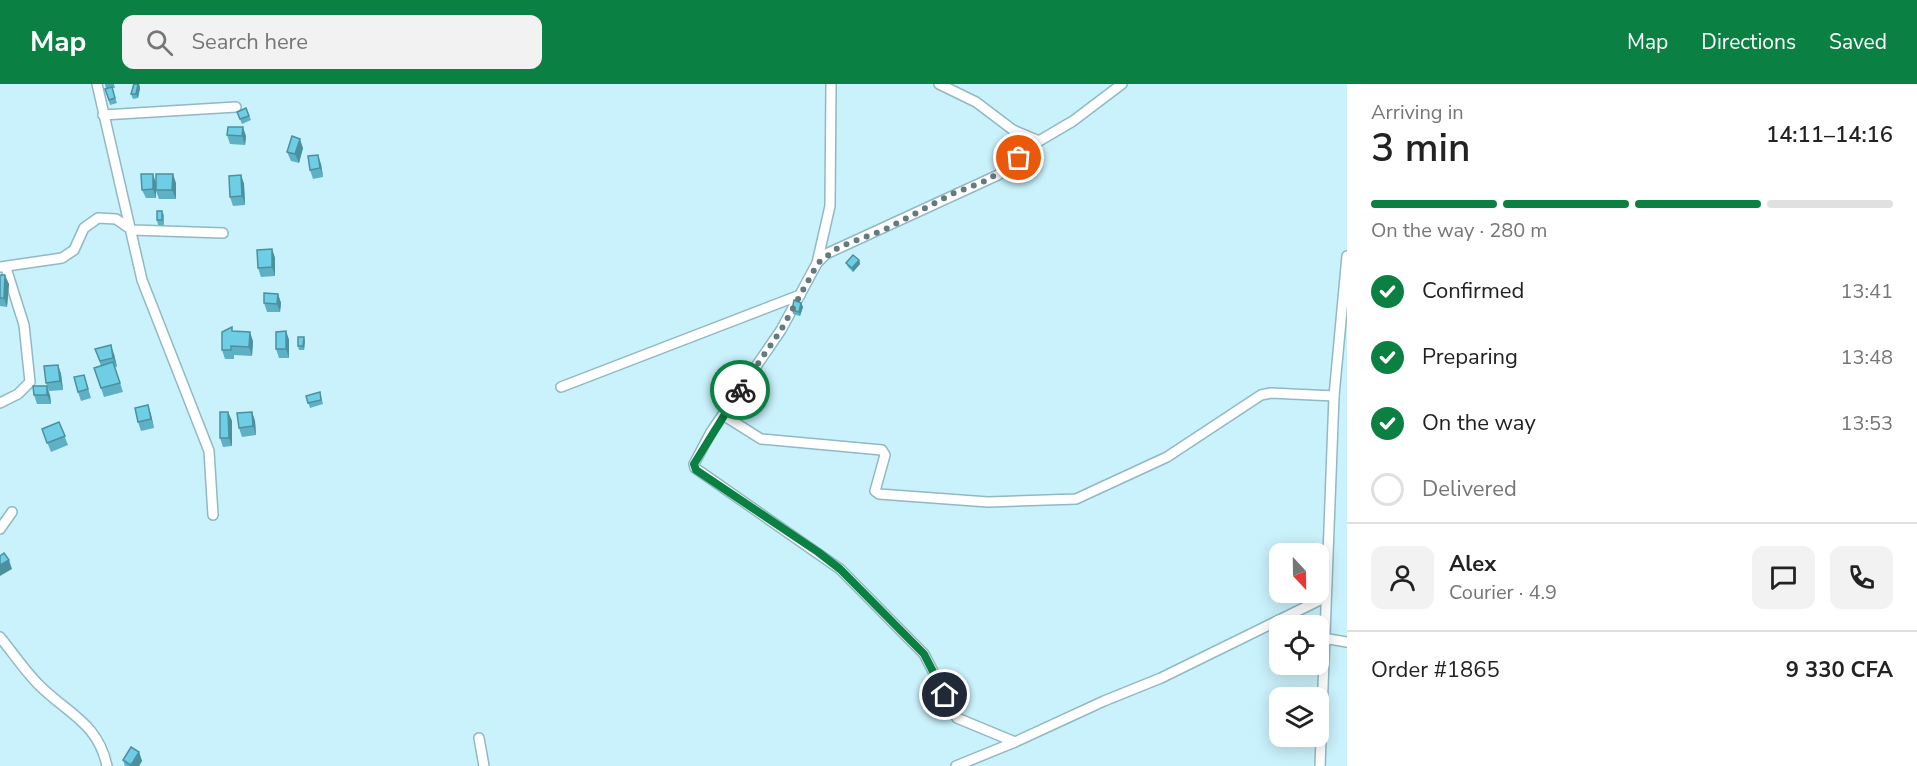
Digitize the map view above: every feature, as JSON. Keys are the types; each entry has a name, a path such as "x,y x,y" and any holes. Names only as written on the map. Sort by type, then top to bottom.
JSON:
{"street":[{"path":"97,84 142,280 209,451 213,515"},
{"path":"831,84 830,207 818,263 775,340 723,415 694,464 696,470 809,545 840,569 924,654 957,718 1015,742"},
{"path":"939,84 976,102 1013,130 1039,141"},
{"path":"818,263 839,247 884,230 952,194 988,180 1039,141 1073,121 1122,84"},
{"path":"103,116 236,107"},
{"path":"0,403 18,394 30,382 24,325 3,267 62,258 74,250 84,228 98,218 116,219 132,230 223,233"},
{"path":"1327,543 1334,396 1343,336 1347,256"},
{"path":"561,387 800,295"},
{"path":"723,415 761,439 882,450 885,455 875,491 879,494 988,502 1063,500 1093,493 1167,457 1261,395 1271,393 1334,396"},
{"path":"0,529 12,512"},
{"path":"956,766 1161,678 1314,603"},
{"path":"0,638 40,686 89,726 101,744 107,766"},
{"path":"1329,639 1347,642"},
{"path":"1320,766 1322,675"},
{"path":"479,738 484,766"}],"building":[{"path":"134,84 138,84 136,94 131,94"},
{"path":"112,87 115,98 109,100 105,89"},
{"path":"246,108 249,116 240,119 237,112"},
{"path":"228,127 243,127 242,136 227,135"},
{"path":"292,136 300,139 295,154 287,152"},
{"path":"318,155 320,168 310,170 308,156"},
{"path":"141,174 153,174 153,189 142,190"},
{"path":"156,174 173,174 172,190 156,190"},
{"path":"241,175 242,196 230,197 229,176"},
{"path":"157,211 162,211 162,220 157,220"},
{"path":"272,249 272,267 258,268 257,250"},
{"path":"853,255 859,260 852,268 846,263"},
{"path":"0,275 5,275 4,298 0,298"},
{"path":"264,293 278,294 277,304 264,303"},
{"path":"794,300 801,303 799,312 792,310"},
{"path":"232,327 232,331 250,332 249,347 231,346 231,350 222,350 222,332"},
{"path":"286,331 286,349 276,349 276,332"},
{"path":"298,337 304,337 303,346 298,346"},
{"path":"111,345 113,358 100,361 95,349"},
{"path":"113,362 120,383 101,388 94,368"},
{"path":"58,365 60,381 46,383 44,366"},
{"path":"84,375 88,389 78,392 74,377"},
{"path":"33,386 47,386 47,395 34,395"},
{"path":"320,392 321,400 308,403 306,396"},
{"path":"148,405 151,419 138,422 135,408"},
{"path":"220,412 228,412 229,438 220,438"},
{"path":"252,412 253,426 239,428 237,413"},
{"path":"59,422 65,436 47,443 42,429"},
{"path":"4,553 9,560 0,565 0,556"},
{"path":"131,747 139,752 131,765 123,760"}],"way so far":[{"path":"740,390 775,340 818,263 826,254 862,237 884,230 952,194 988,180 1019,158"}],"route":[{"path":"740,390 711,432 694,464 696,470 840,569 924,654 945,695"}]}
